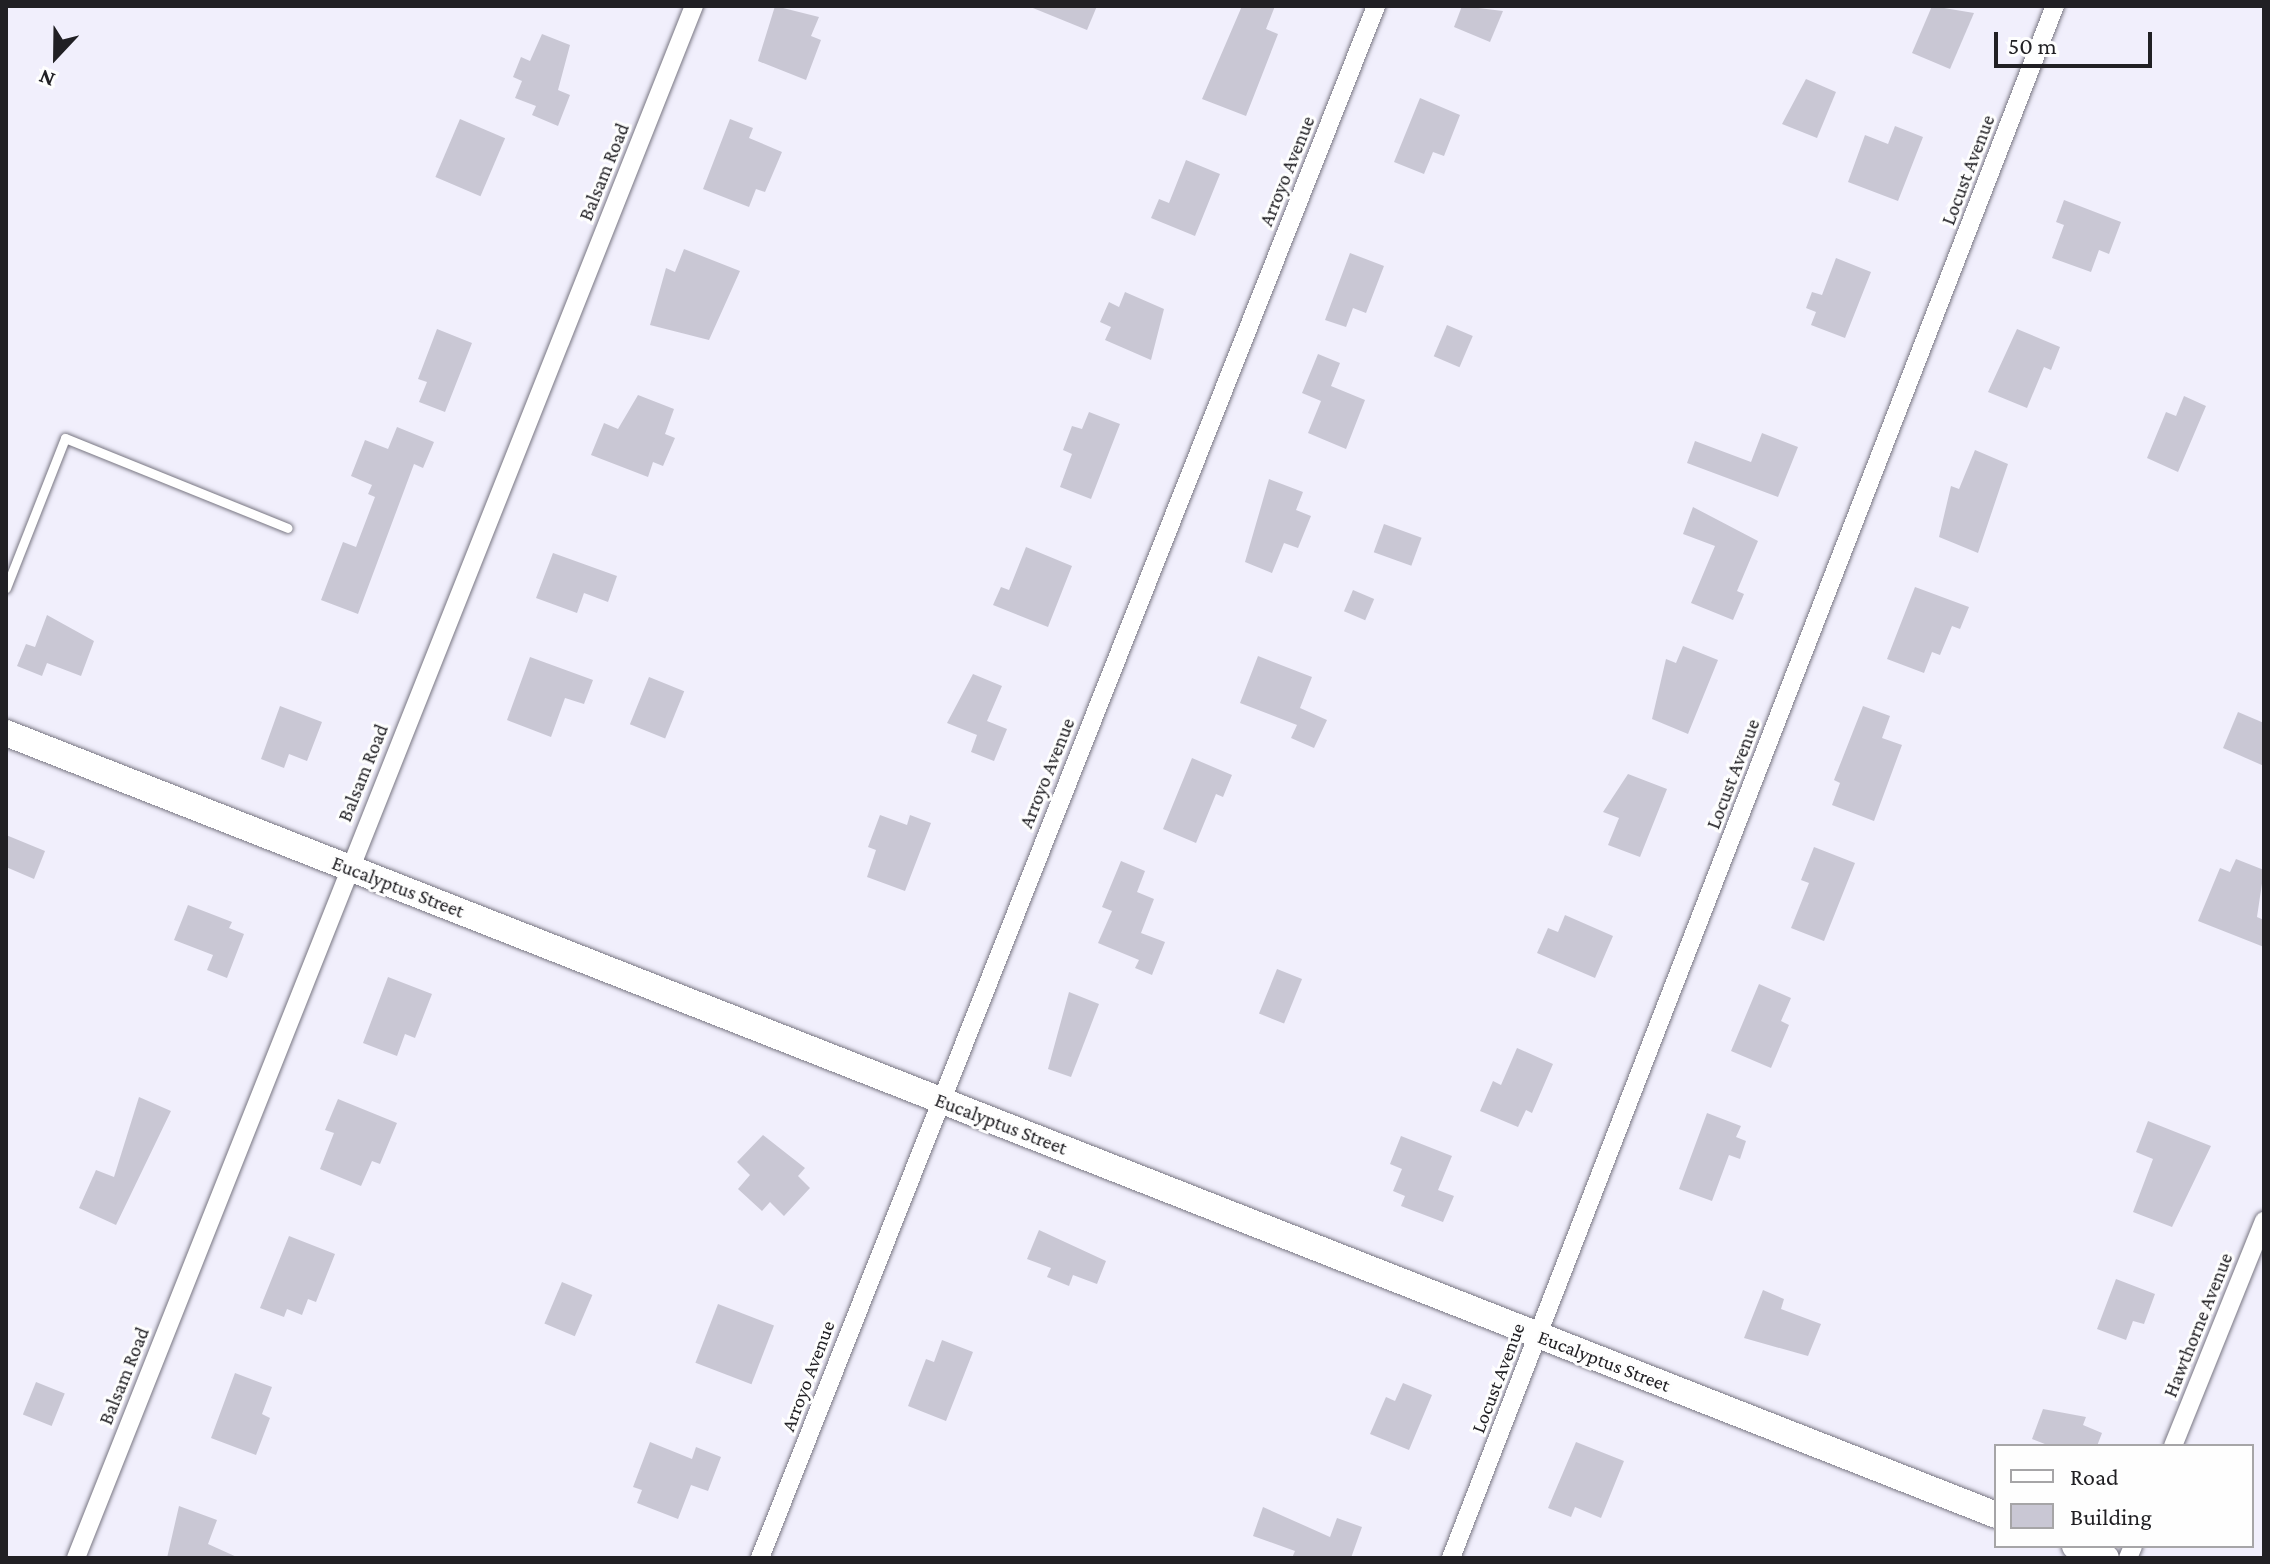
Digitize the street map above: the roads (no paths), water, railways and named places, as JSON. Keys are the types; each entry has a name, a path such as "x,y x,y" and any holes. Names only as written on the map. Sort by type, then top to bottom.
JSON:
{"main road":[{"name":"Eucalyptus Street","path":"6,733 1994,1514"},
{"path":"2080,1548 2106,1558"}],"street":[{"name":"Balsam Road","path":"76,1558 694,6"},
{"name":"Arroyo Avenue","path":"760,1558 1376,6"},
{"name":"Locust Avenue","path":"1451,1558 2055,6"},
{"name":"Hawthorne Avenue","path":"2174,1444 2264,1221"}],"lane":[{"path":"6,588 65,438 288,528"}]}
